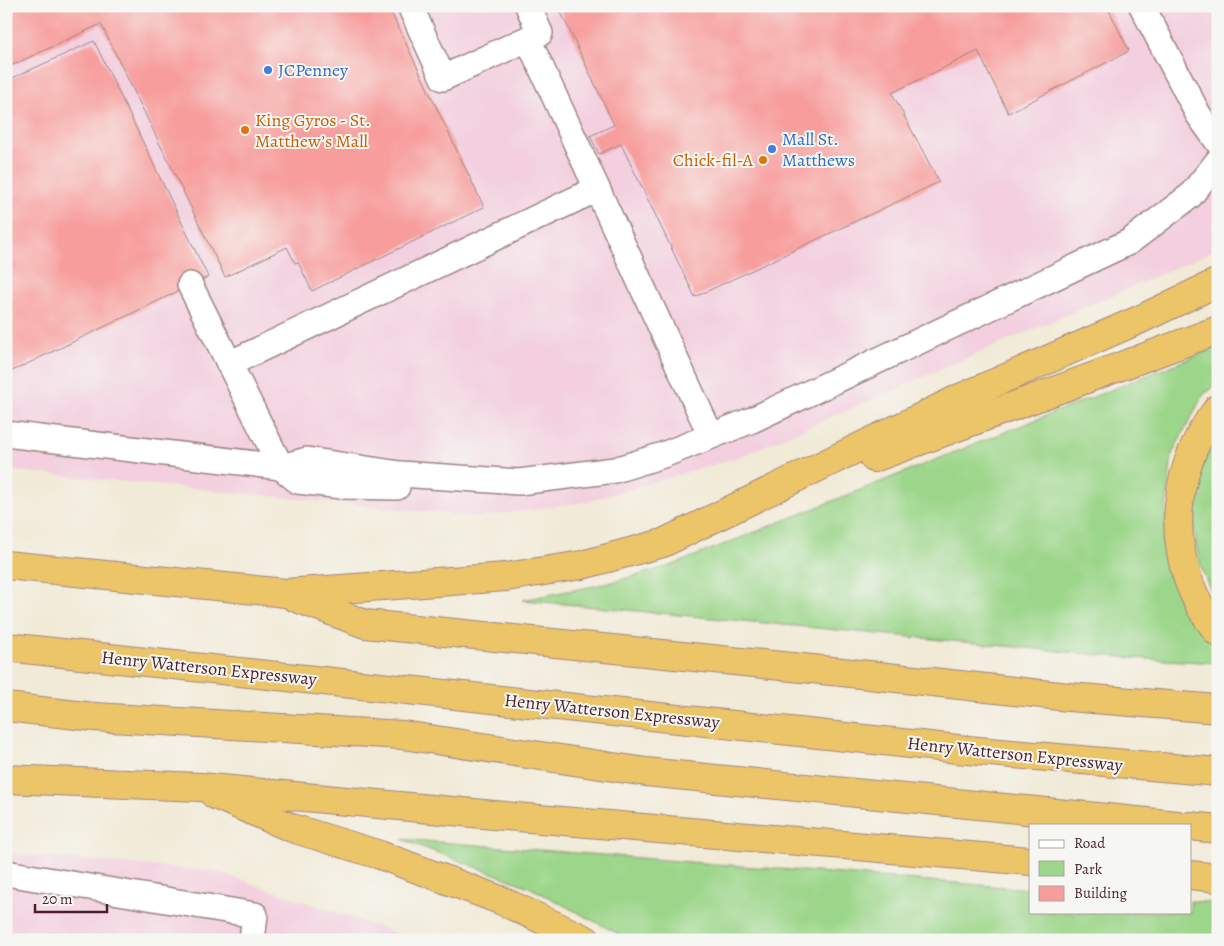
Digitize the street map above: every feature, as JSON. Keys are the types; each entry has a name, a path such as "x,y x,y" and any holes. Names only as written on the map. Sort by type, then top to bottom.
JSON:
{"highway":[{"path":"6,565 286,594 506,577 582,564 663,543 960,398 1141,319 1218,282"},
{"path":"707,523 984,416 1218,330"},
{"path":"1218,408 1208,421 1189,458 1183,478 1177,518 1178,540 1187,581 1202,611 1218,632"},
{"path":"286,594 365,624 1069,697 1218,709"},
{"name":"Henry Watterson Expressway","path":"6,647 968,750 1218,772"},
{"path":"6,707 94,717 403,736 646,772 1167,824"},
{"path":"6,778 200,788 1029,861"},
{"path":"200,788 292,828 380,855 500,900 586,940"},
{"path":"1192,826 1218,829"},
{"path":"1192,875 1218,878"}],"lane":[{"path":"410,6 443,78 540,33 528,6"},
{"path":"1142,6 1198,114 1218,142"},
{"path":"528,39 711,436"},
{"path":"190,285 282,467 298,481 342,486 464,488 504,486 519,482 615,470 663,455 752,420 1129,242 1190,196 1218,161"},
{"path":"229,364 597,189"},
{"path":"6,434 282,467"},
{"path":"6,872 255,915 252,940"}],"shaded area":[{"name":"Mall St. Matthews","path":"6,6 1218,6 1218,247 1207,254 739,457 586,502 479,517 6,470"},
{"path":"6,854 215,871 417,940 6,940"}],"green space":[{"path":"1218,347 1218,384 1203,395 1172,454 1165,519 1180,598 1218,650 1218,663 1131,658 522,600 609,583 670,566"},
{"path":"1218,434 1218,603 1200,563 1194,518 1200,474"},
{"path":"401,839 1029,889 1029,914 1192,914 1192,901 1218,903 1218,940 630,940 529,887"}],"building":[{"path":"6,6 388,6 484,207 312,291 298,262 295,263 287,247 225,277 101,24 6,68"},
{"name":"Mall St. Matthews","path":"558,6 1107,6 1129,51 1008,113 978,51 892,93 939,182 695,297 621,144 599,154 590,136 614,125"},
{"path":"94,41 208,277 6,374 6,81"}],"place":[{"name":"JCPenney","path":"268,70"},
{"name":"King Gyros - St. Matthew’s Mall","path":"245,130"},
{"name":"Mall St. Matthews","path":"772,149"},
{"name":"Chick-fil-A","path":"763,160"}]}
